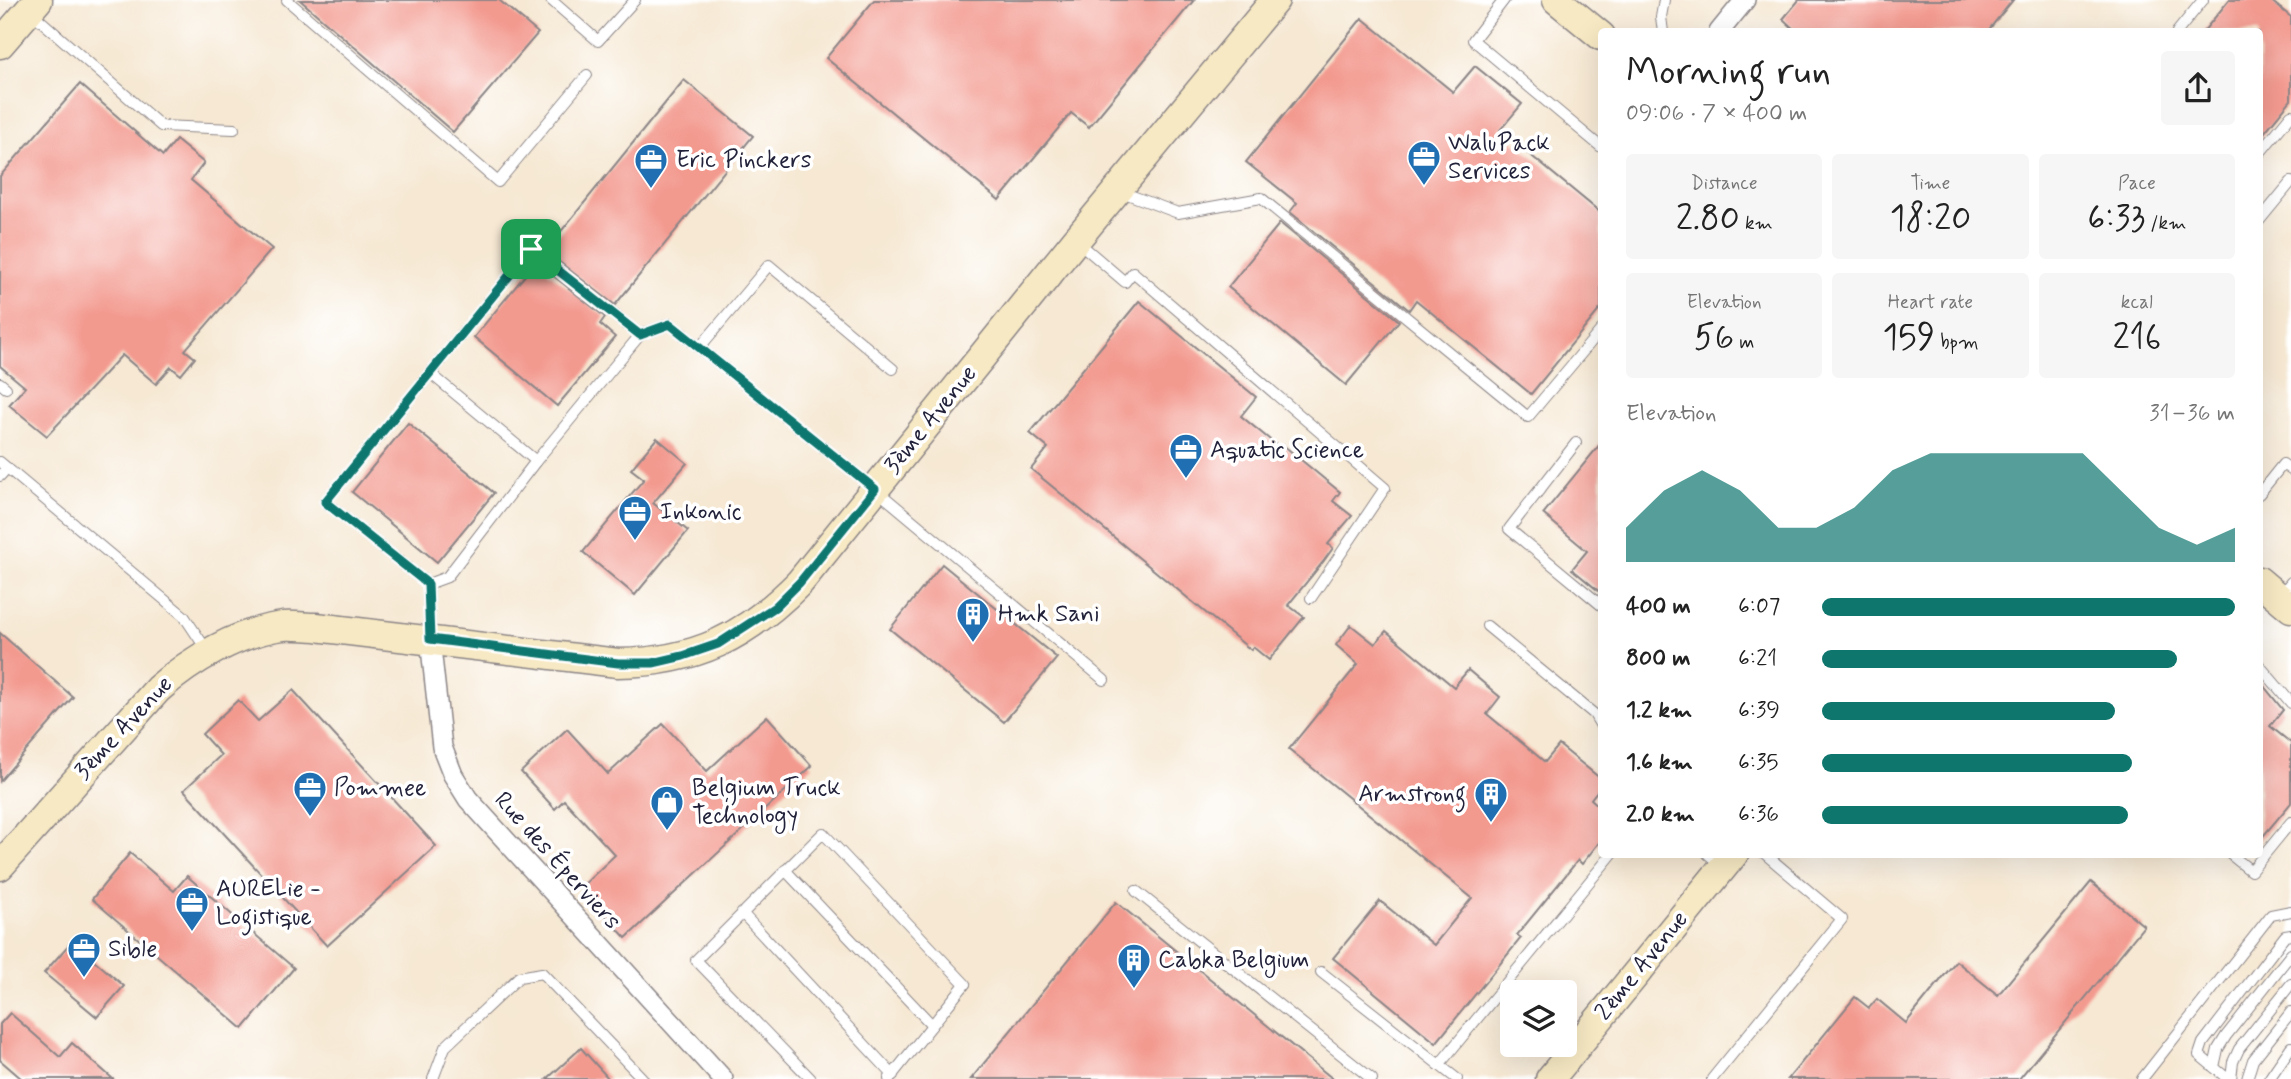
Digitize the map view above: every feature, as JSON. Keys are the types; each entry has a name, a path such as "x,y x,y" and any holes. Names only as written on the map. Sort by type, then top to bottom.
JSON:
{"street":[{"name":"3ème Avenue","path":"0,866 158,689 181,669 208,653 241,639 284,626 316,627 618,663 653,663 718,644 775,607 800,582 1076,240 1275,0"},
{"path":"1557,0 1598,34"},
{"path":"1722,28 1745,0"},
{"path":"0,44 33,5"},
{"name":"Rue des Éperviers","path":"430,639 442,747 453,775 468,799 723,1079"},
{"name":"2ème Avenue","path":"1550,1079 1721,858"}],"lane":[{"path":"287,0 498,182 587,75"},
{"path":"551,0 598,41 635,0"},
{"path":"1504,0 1473,40 1598,144"},
{"path":"1662,28 1664,0"},
{"path":"2180,28 2203,0"},
{"path":"33,5 161,126 234,129"},
{"path":"2263,149 2291,115"},
{"path":"2263,216 2291,182"},
{"path":"1118,191 1178,213 1261,198 1528,416 1598,334"},
{"path":"1076,240 1125,282 1133,272 1385,488 1311,598"},
{"path":"430,639 428,584 325,502 531,249 640,335"},
{"path":"700,347 769,265 893,369"},
{"path":"428,584 447,577 536,461 640,335 670,324 875,489 1104,680"},
{"path":"430,373 536,461"},
{"path":"1576,443 1508,529 1598,603"},
{"path":"2263,489 2283,464 2291,470"},
{"path":"2,468 184,616 208,653"},
{"path":"1487,626 1594,714 1598,721"},
{"path":"2263,670 2291,703"},
{"path":"2263,856 2291,822"},
{"path":"742,913 891,1077 965,984 823,833 785,870 742,913 696,960 811,1079"},
{"path":"1439,1065 1609,858"},
{"path":"1712,1079 1842,919 1770,858"},
{"path":"2235,858 2251,871 2262,858"},
{"path":"785,870 932,1025"},
{"path":"1136,891 1372,1079"},
{"path":"2142,1079 2271,915 2291,911"},
{"path":"2291,935 2285,936 2203,1043 2199,1055 2229,1079 2239,1049 2291,984"},
{"path":"2214,1068 2218,1049 2226,1036 2291,954"},
{"path":"1321,972 1457,1079"},
{"path":"433,1079 445,1047 519,977 542,973 643,1079"},
{"path":"2247,1079 2253,1060 2291,1013"},
{"path":"2269,1079 2291,1047"}],"building":[{"path":"300,0 499,0 538,33 453,132"},
{"path":"874,0 1194,0 1089,127 1071,113 999,200 826,58"},
{"path":"1799,0 2013,0 1990,28 1793,28 1783,19"},
{"path":"2229,0 2270,0 2291,17 2291,100 2263,134 2263,28 2206,28"},
{"name":"WaluPack Services","path":"1362,18 1453,92 1475,66 1522,104 1500,130 1598,211 1598,312 1531,394 1416,300 1409,310 1290,212 1297,203 1246,162"},
{"name":"Eric Pinckers","path":"684,80 753,136 615,305 545,251"},
{"path":"80,84 163,156 176,140 204,163 191,180 272,249 185,350 195,358 181,375 171,367 156,384 122,355 47,436 9,405 25,387 0,366 0,176"},
{"path":"1280,223 1399,321 1346,385 1228,287"},
{"path":"536,262 605,317 600,324 615,337 557,406 474,337"},
{"name":"Aquatic Science","path":"1139,301 1256,397 1241,416 1280,448 1283,445 1340,492 1333,501 1352,516 1328,544 1333,548 1323,562 1288,605 1304,617 1269,660 1253,647 1251,650 1031,469 1048,448 1030,433"},
{"path":"408,423 494,493 437,562 352,492"},
{"name":"Inkonic","path":"657,438 687,463 653,503 688,531 635,595 583,552 644,479 631,469"},
{"path":"1598,447 1598,591 1572,569 1587,551 1543,514"},
{"name":"Hmk Sani","path":"942,564 1057,658 1004,722 890,629"},
{"name":"Armstrong","path":"1351,625 1375,644 1386,631 1454,687 1468,670 1500,697 1487,714 1545,762 1559,745 1598,777 1598,790 1591,799 1598,805 1598,844 1582,864 1578,860 1517,935 1521,938 1436,1043 1333,958 1380,901 1434,945 1472,898 1289,749 1358,664 1336,645"},
{"path":"0,633 73,697 0,781"},
{"path":"2263,685 2283,710 2270,726 2291,743 2291,803 2263,836"},
{"name":"Pommee","path":"293,690 436,846 327,946 184,790 221,755 202,734 238,700 258,721"},
{"name":"Belgium Truck Technology","path":"767,716 812,766 626,938 580,888 615,855 564,800 555,809 521,772 567,729 608,774 663,724 707,771"},
{"name":"AURELie - Logistique","path":"130,853 174,891 187,876 294,968 243,1029 92,899"},
{"path":"2091,882 2144,926 2019,1079 1788,1079 1855,997 1869,1008 1877,999 1906,1023 1956,961 1998,995"},
{"name":"Cabka Belgium","path":"1116,902 1333,1079 971,1079"},
{"name":"Sible","path":"72,941 124,986 97,1017 44,973"},
{"path":"10,1013 60,1057 72,1043 113,1079 22,1079 0,1060 0,1024"},
{"path":"581,1048 609,1079 547,1079"}],"place":[{"name":"WaluPack Services","path":"1424,187"},
{"name":"Eric Pinckers","path":"651,190"},
{"name":"Aquatic Science","path":"1186,480"},
{"name":"Inkonic","path":"635,542"},
{"name":"Hmk Sani","path":"973,644"},
{"name":"Pommee","path":"310,818"},
{"name":"Armstrong","path":"1491,824"},
{"name":"Belgium Truck Technology","path":"667,832"},
{"name":"AURELie - Logistique","path":"192,933"},
{"name":"Sible","path":"84,979"},
{"name":"Cabka Belgium","path":"1134,990"}],"route":[{"path":"531,249 640,335 670,324 875,489 800,582 775,607 718,644 653,663 618,663 430,639 428,584 325,502 531,249"}]}
